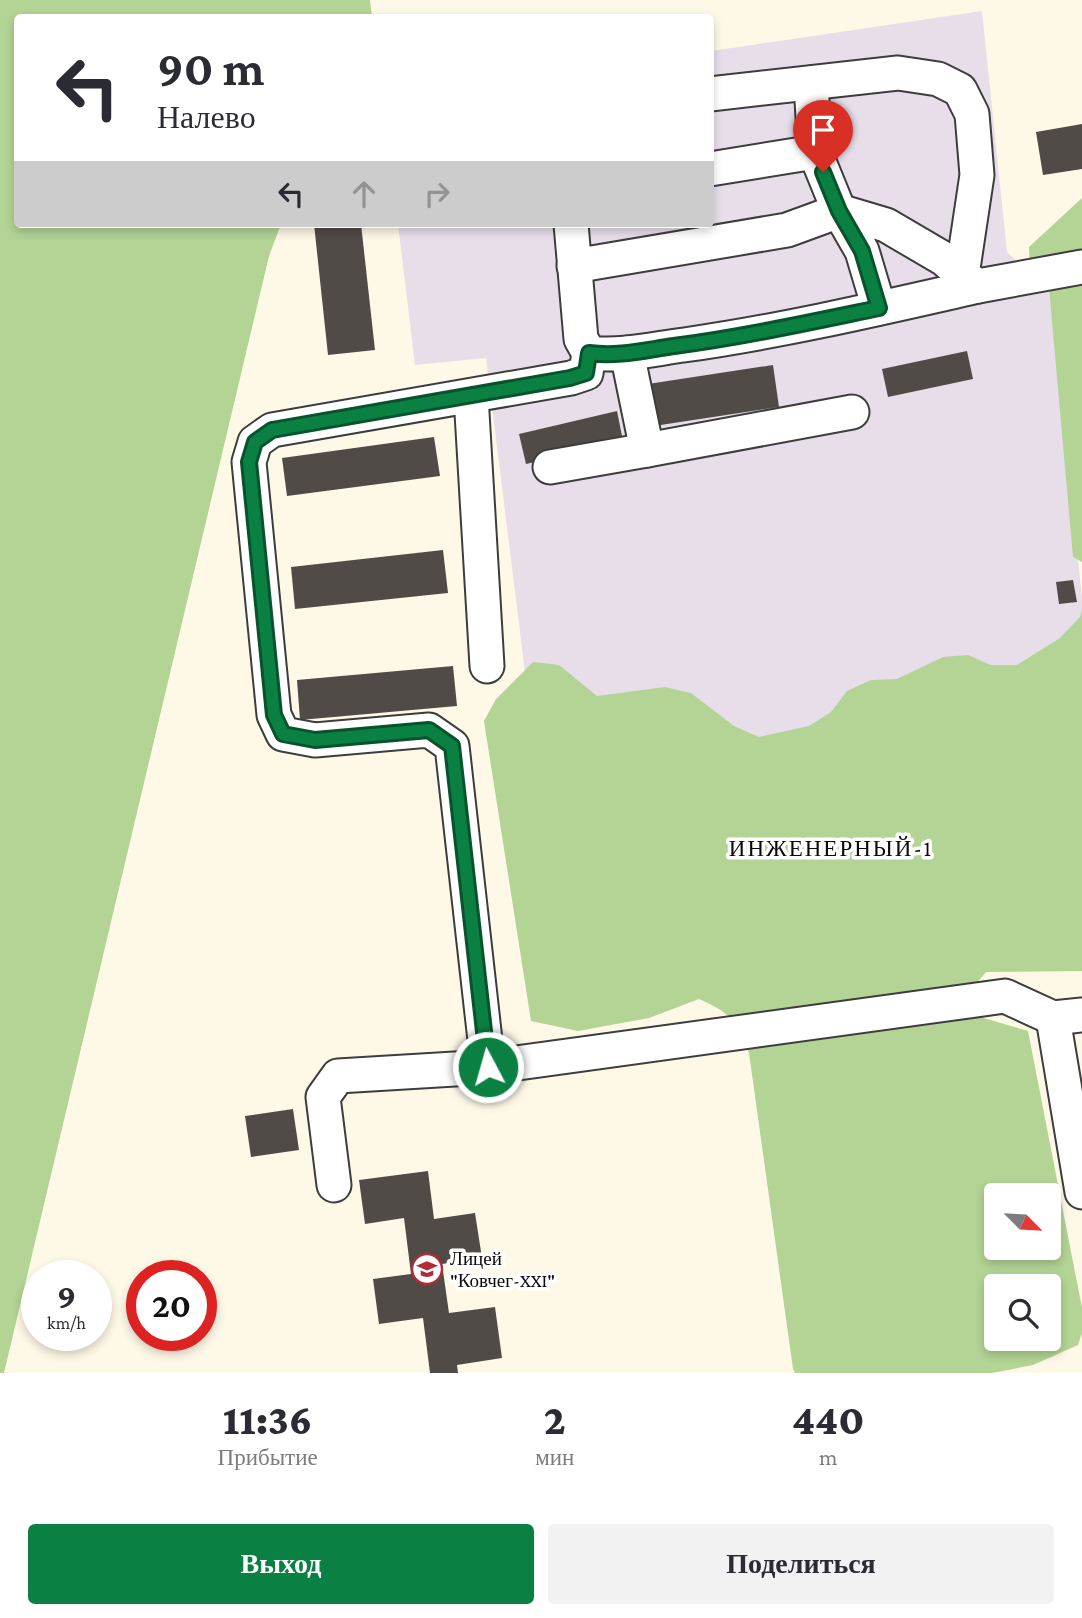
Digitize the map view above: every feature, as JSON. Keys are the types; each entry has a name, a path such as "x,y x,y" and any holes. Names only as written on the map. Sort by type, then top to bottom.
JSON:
{"lane":[{"path":"714,94 898,73 938,79 960,90 972,114 977,175 970,281"},
{"path":"811,83 815,152 839,211 862,251 879,308"},
{"path":"714,168 815,152"},
{"path":"574,267 787,230 839,211 886,225 944,259 970,281"},
{"path":"488,1067 452,746 429,730 315,740 283,734 274,715 249,462 255,442 272,430 586,373 589,353 581,339 571,228"},
{"path":"589,353 609,356 718,340 879,308 970,281 1082,267"},
{"path":"627,353 647,450"},
{"path":"471,396 488,666"},
{"path":"550,467 852,412"},
{"path":"334,1185 323,1097 338,1076 488,1067 1005,996 1067,1017 1082,1192"}],"shaded area":[{"path":"982,11 1007,252 1049,291 1082,597 1082,695 537,769 486,358 415,365 398,228 714,228 714,51"}],"green space":[{"path":"0,0 370,0 372,14 14,14 14,228 280,228 269,256 31,1260 21,1260 21,1301 4,1373 0,1373"},
{"path":"1082,198 1082,562 1073,557 1049,288 1030,272 1029,247"},
{"path":"1082,609 1082,971 986,972 969,992 980,1017 1028,1031 1058,1183 984,1183 984,1260 1061,1260 1061,1200 1082,1308 1082,1333 1078,1345 1033,1365 992,1373 795,1373 749,1053 740,1033 726,1014 699,999 649,1018 578,1031 531,1021 484,721 496,699 533,662 559,665 597,696 665,687 691,693 734,726 759,737 809,726 831,712 847,691 871,680 897,679 943,657 968,655 991,665 1017,665 1060,638 1080,617"}],"building":[{"path":"1082,124 1082,169 1043,175 1036,132"},
{"path":"314,228 361,228 375,350 328,355"},
{"path":"967,351 973,379 888,397 882,369"},
{"path":"773,365 779,407 654,426 648,384"},
{"path":"617,411 623,441 526,464 519,434"},
{"path":"434,437 440,476 287,496 282,458"},
{"path":"443,550 448,593 295,609 291,567"},
{"path":"1073,580 1077,602 1059,604 1056,582"},
{"path":"453,666 457,706 300,720 297,680"},
{"path":"293,1109 299,1150 251,1157 245,1116"},
{"name":"Лицей \"Ковчег-XXI\"","path":"428,1171 434,1219 475,1213 482,1258 442,1264 449,1313 495,1307 502,1358 457,1365 458,1373 430,1373 423,1318 379,1324 373,1279 411,1274 404,1218 365,1224 359,1180"}],"place":[{"name":"Лицей \"Ковчег-XXI\"","path":"427,1269"}],"district":[{"name":"ИНЖЕНЕРНЫЙ-1","path":"831,848"}],"route":[{"path":"488,1067 452,746 429,730 315,740 283,734 274,715 249,462 255,442 272,430 570,378 586,373 589,353 609,356 705,342 879,308 862,251 839,211 823,172"}]}
